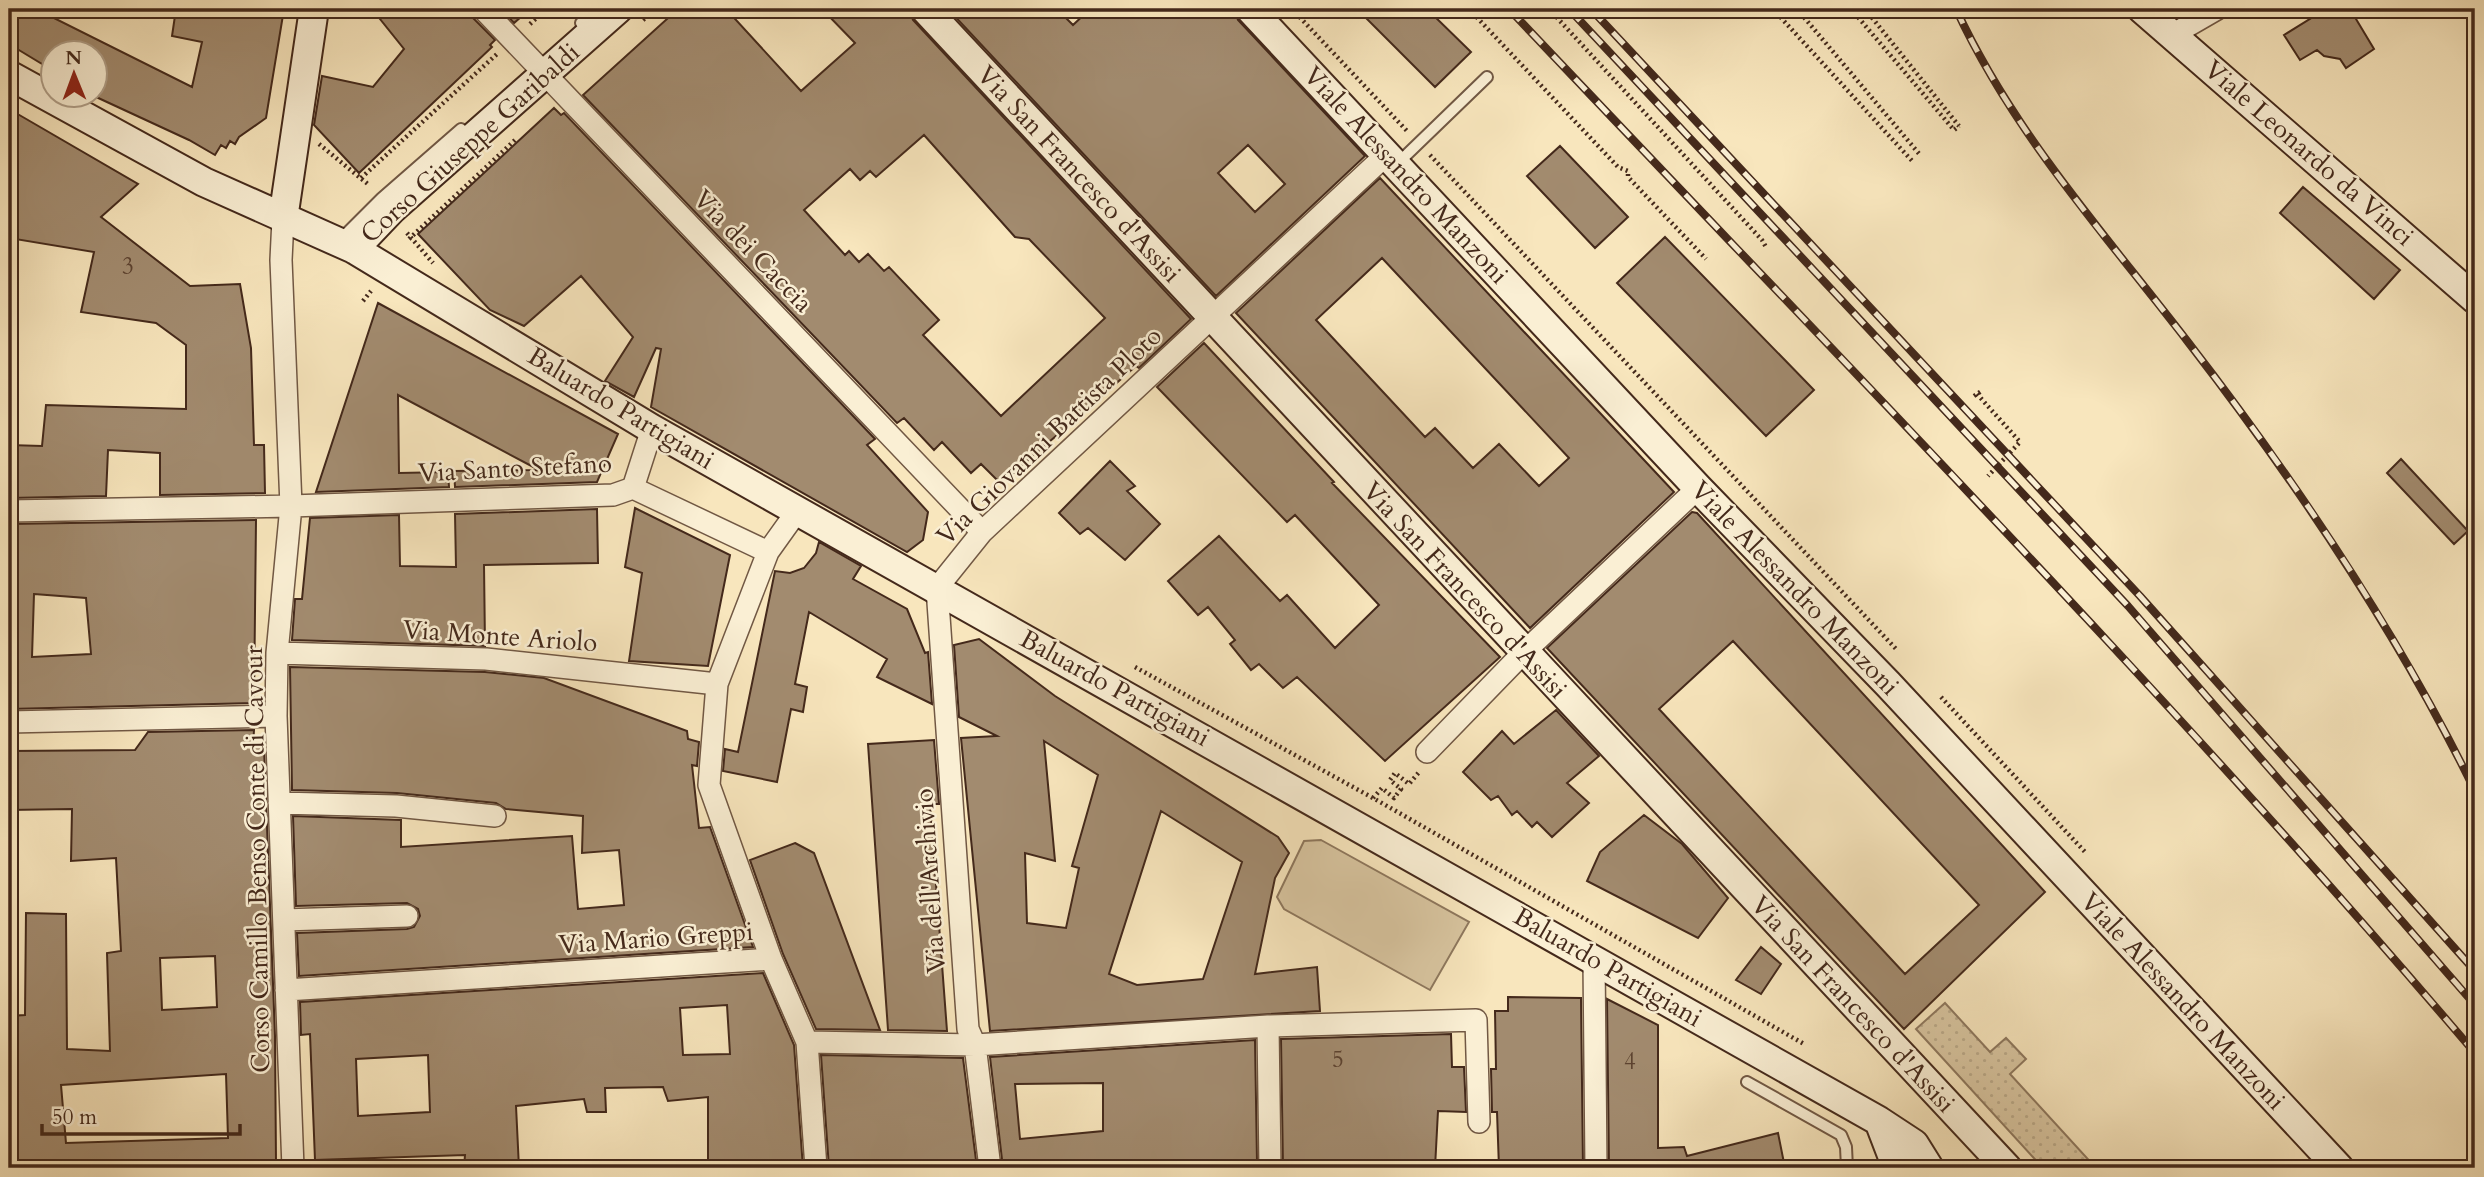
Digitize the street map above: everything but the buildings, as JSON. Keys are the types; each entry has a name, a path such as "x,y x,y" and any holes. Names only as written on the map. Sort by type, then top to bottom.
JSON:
{"street":[{"path":"283,219 314,9"},
{"name":"Via dei Caccia","path":"483,9 982,532"},
{"name":"Corso Giuseppe Garibaldi","path":"346,246 392,209 539,66 618,9"},
{"name":"Via San Francesco d'Assisi","path":"925,9 1523,653 2007,1168"},
{"name":"Viale Alessandro Manzoni","path":"1250,9 1698,488 1888,684 2339,1168"},
{"name":"Viale Leonardo da Vinci","path":"2143,9 2475,299"},
{"path":"2172,35 2217,9"},
{"name":"Baluardo Partigiani","path":"9,75 204,182 346,246 652,429 1879,1121 1914,1144 1929,1168"},
{"name":"Via Giovanni Battista Ploto","path":"937,588 982,532 1212,317 1392,159"},
{"name":"Corso Camillo Benso Conte di Cavour","path":"283,219 281,260 291,506 269,716 279,803 293,1168"},
{"path":"633,488 652,429"},
{"name":"Via Santo Stefano","path":"9,511 291,506 613,495 633,488 768,552"},
{"path":"1427,752 1523,653 1698,488"},
{"path":"771,959 709,785 717,684 768,552 798,510"},
{"name":"Via dell'Archivio","path":"937,588 968,1029 975,1045 990,1168"},
{"name":"Via Monte Ariolo","path":"277,653 486,659 717,684"},
{"path":"9,722 269,716"},
{"path":"279,803 396,806 495,816"},
{"path":"284,920 407,916"},
{"name":"Via Mario Greppi","path":"286,990 771,959 807,1042 816,1168"},
{"path":"1594,959 1596,1168"},
{"path":"807,1042 975,1045 1268,1026 1476,1020 1479,1122"},
{"path":"1268,1026 1270,1168"},
{"path":"1879,1121 1897,1168"}],"lane":[{"path":"577,27 597,9"},
{"path":"1392,159 1487,77"},
{"path":"346,246 382,198 471,120"},
{"path":"1747,1082 1841,1135 1846,1147 1847,1168"}],"path":[{"name":"Corso Giuseppe Garibaldi","path":"528,25 546,9"},
{"path":"1469,9 1618,167 1628,171 1628,177 1706,259"},
{"path":"1549,9 1762,240 1767,249"},
{"path":"1773,9 1914,163"},
{"path":"1797,9 1921,156"},
{"path":"1852,9 1954,130 1959,126 1865,9"},
{"name":"Corso Giuseppe Garibaldi","path":"361,178 499,52"},
{"name":"Corso Giuseppe Garibaldi","path":"409,239 520,135"},
{"path":"316,141 370,186"},
{"path":"363,301 371,290"},
{"path":"1983,390 1975,395 2020,442 1988,476"},
{"name":"Baluardo Partigiani","path":"1129,664 1373,798 1813,1050"},
{"path":"1373,798 1382,788 1394,798 1401,789 1390,780 1395,773 1409,784 1432,756 1427,752"},
{"path":"327,1160 328,1168"}],"shaded area":[{"path":"1321,840 1469,922 1430,990 1284,909 1277,897 1304,841"},
{"path":"1945,1003 1990,1052 2006,1038 2026,1059 2010,1074 2096,1168 2043,1168 1916,1029"}],"railway":[{"path":"1509,9 1877,395 2120,655 2359,919 2475,1053"},
{"path":"1569,9 2128,606 2475,1005"},
{"path":"1591,9 2140,596 2475,971"},
{"path":"1956,9 1979,55 2033,141 2228,395 2343,559 2413,673 2475,791"}]}
